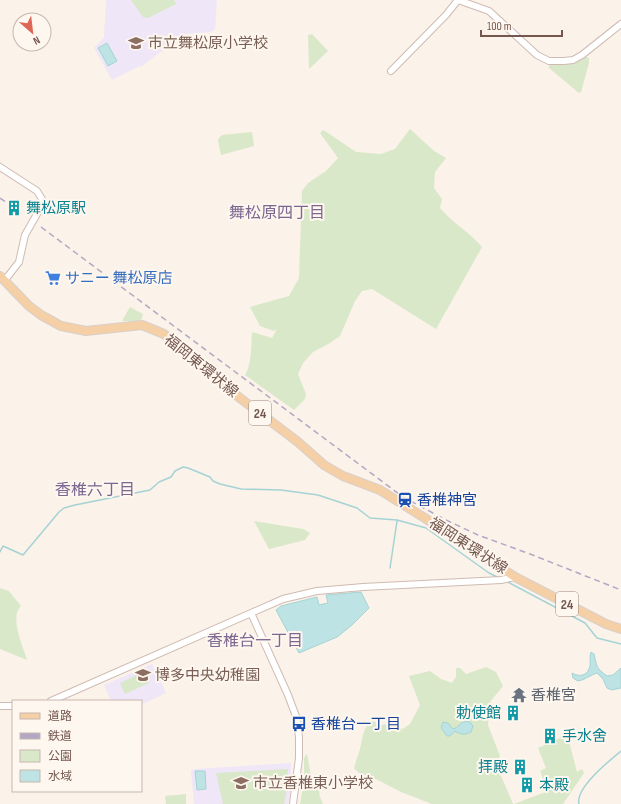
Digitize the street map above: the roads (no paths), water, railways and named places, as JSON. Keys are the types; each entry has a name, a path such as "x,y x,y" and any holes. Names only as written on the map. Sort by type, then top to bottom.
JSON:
{"main road":[{"name":"福岡東環状線","path":"2,278 29,306 40,315 61,326 86,331 142,325 164,334 236,395 298,442 324,465 343,476 380,490 515,577 606,624 621,629"}],"street":[{"path":"391,71 446,15 458,0 489,11 537,56 549,61 564,62 573,60 582,55 621,24"},
{"path":"0,167 37,191 42,199 37,214 25,235 19,262 2,278"},
{"path":"53,700 284,600 316,592 394,585 501,580 515,577"},
{"path":"252,613 297,718 299,758 293,804"},
{"path":"0,706 12,706"}],"water":[{"path":"107,43 117,61 108,66 98,48"},
{"path":"361,592 369,608 352,625 337,637 299,653 276,610 281,606 317,597 319,605 328,603 326,595"},
{"path":"591,652 594,654 599,669 607,676 613,675 621,668 621,688 612,690 607,688 603,679 597,673 583,680 578,681 573,678 572,673 575,675 583,675 587,672 590,666"},
{"path":"465,721 470,722 473,726 471,732 467,734 461,734 455,731 450,736 447,736 441,728 443,722 448,723 453,729"},
{"path":"195,771 205,771 206,789 197,790"}],"waterway":[{"path":"0,552 3,546 23,555 64,508 150,490 159,482 171,477 175,471 183,467 210,477 213,481 220,484 241,489 281,490 318,495 357,508 370,518 397,520 426,528 489,573 499,578"},
{"path":"390,568 397,521"},
{"path":"506,581 585,623 597,638 621,644"},
{"path":"579,804 579,798 582,790 587,783 601,768 621,751"}],"railway":[{"path":"0,198 10,205"},
{"path":"41,227 403,497 478,535 621,590"}],"place":[{"name":"市立舞松原小学校","path":"136,43"},
{"name":"舞松原駅","path":"14,208"},
{"name":"サニー 舞松原店","path":"53,278"},
{"name":"香椎神宮","path":"405,500"},
{"name":"博多中央幼稚園","path":"143,675"},
{"name":"香椎宮","path":"519,695"},
{"name":"勅使館","path":"513,713"},
{"name":"香椎台一丁目","path":"299,724"},
{"name":"手水舍","path":"550,736"},
{"name":"拝殿","path":"520,767"},
{"name":"市立香椎東小学校","path":"241,783"},
{"name":"本殿","path":"527,785"}],"district":[{"name":"舞松原四丁目","path":"277,213"},
{"name":"香椎六丁目","path":"95,490"},
{"name":"香椎台一丁目","path":"255,641"}]}
